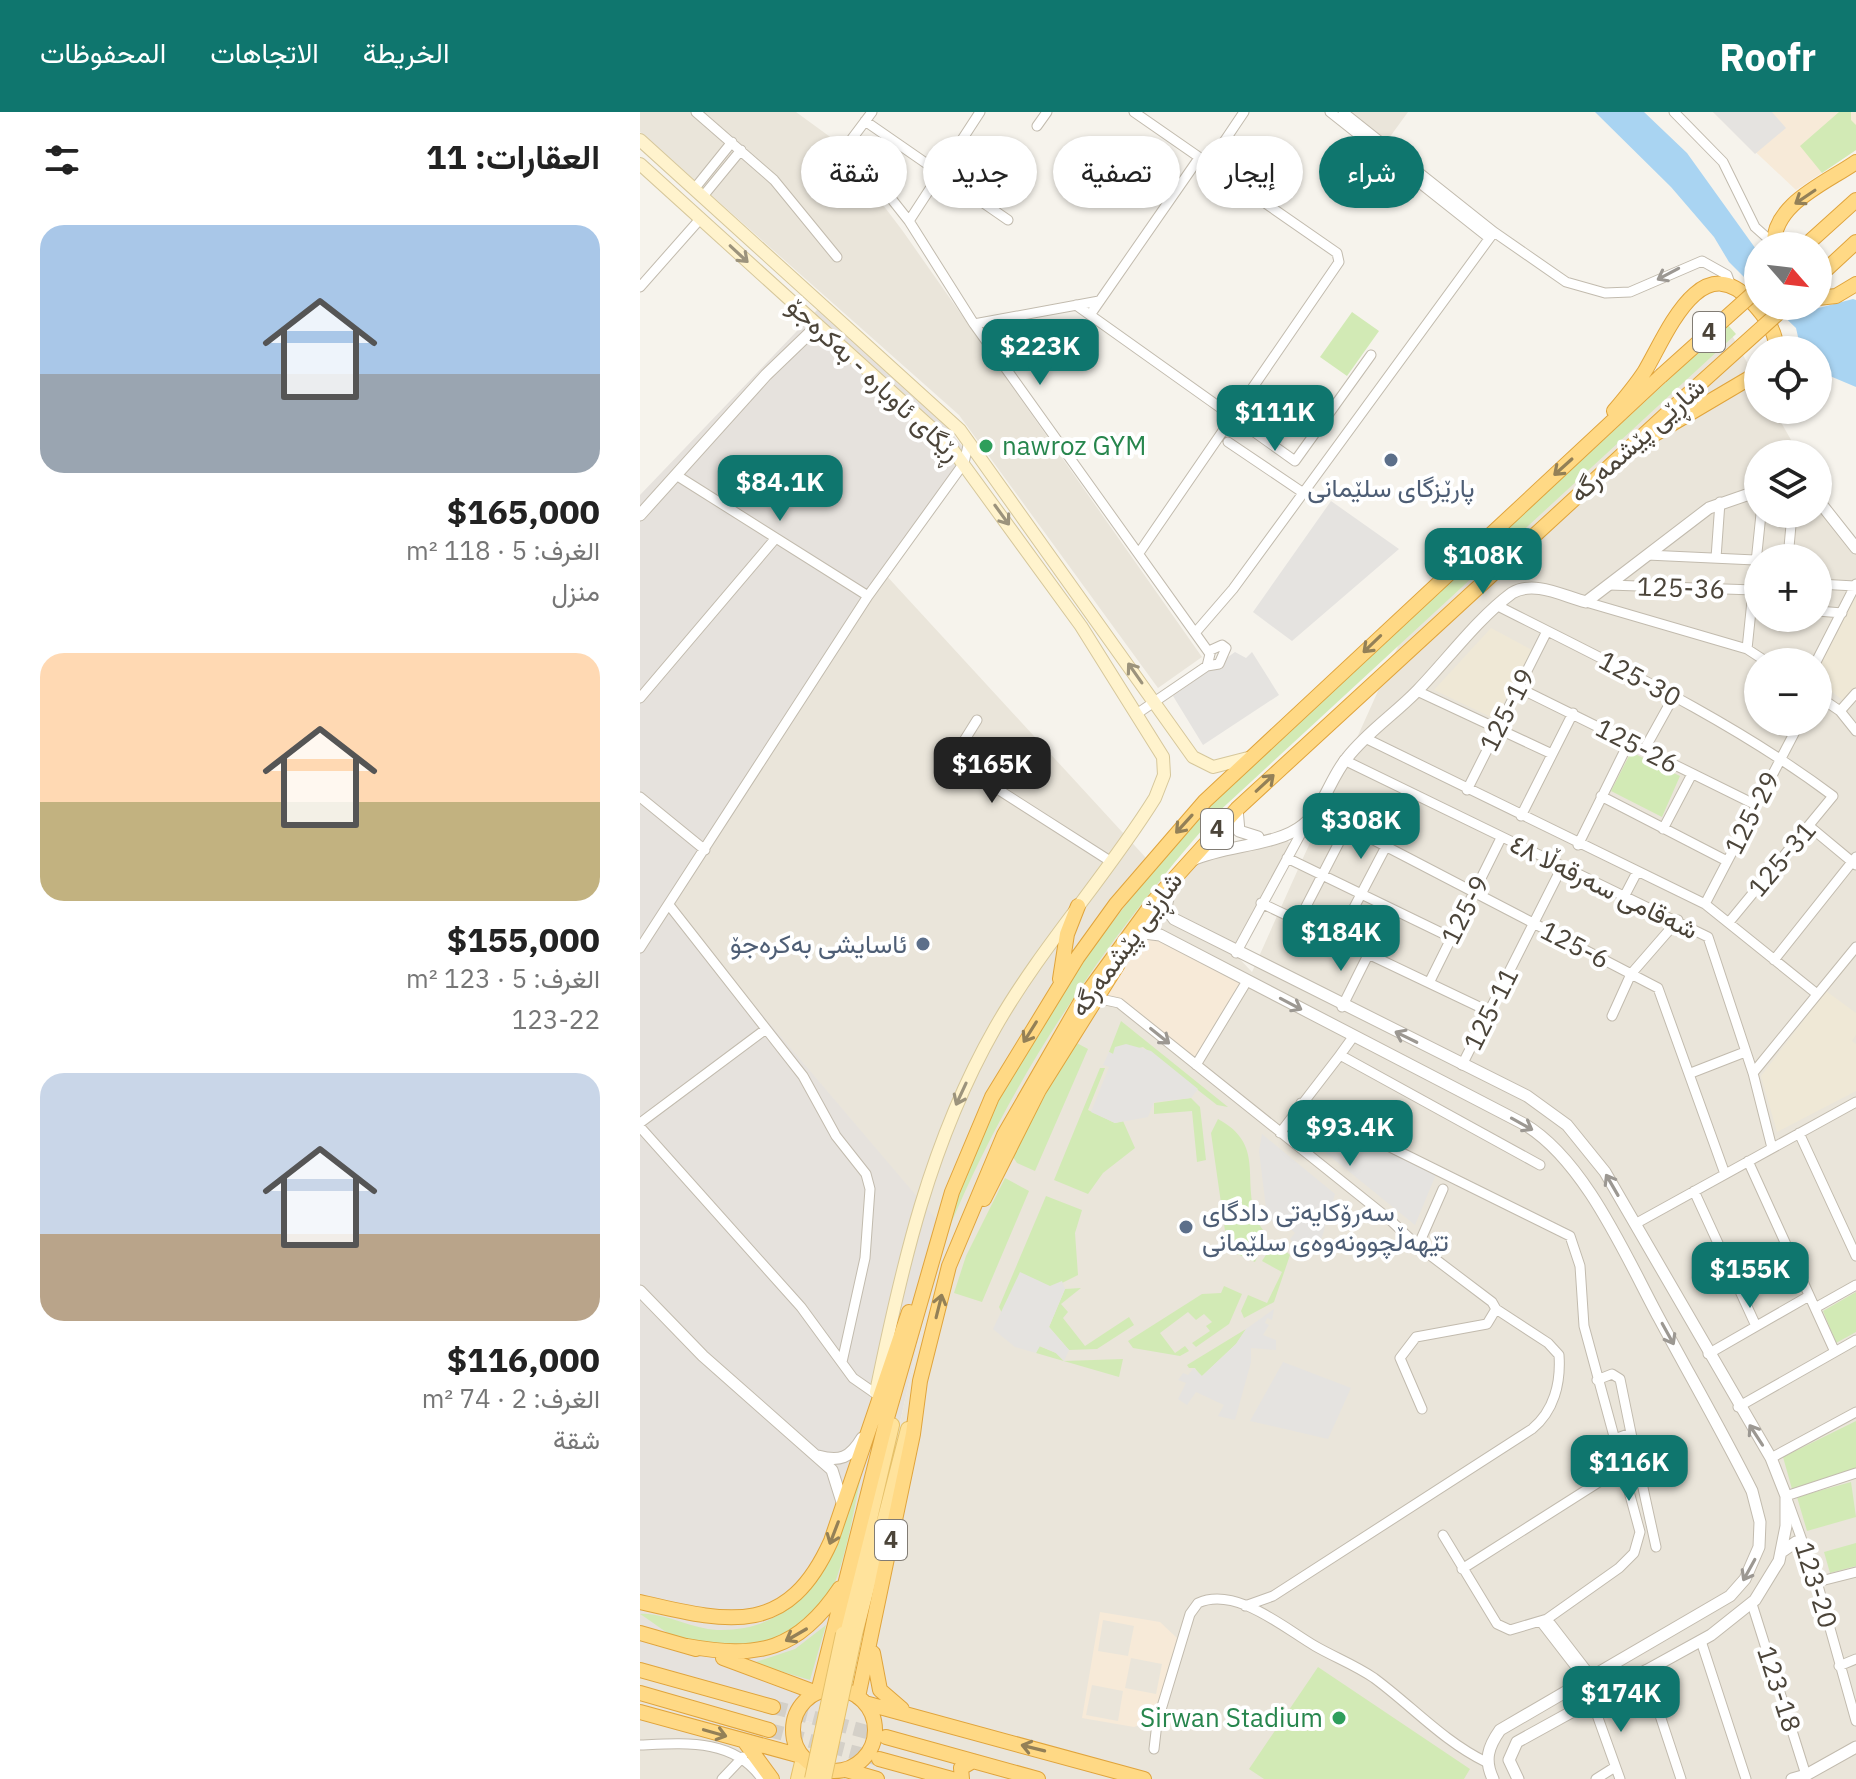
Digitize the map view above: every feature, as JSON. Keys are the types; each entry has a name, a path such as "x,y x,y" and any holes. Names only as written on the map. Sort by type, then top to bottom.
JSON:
{"highway":[{"path":"1775,232 1784,212 1856,162"},
{"path":"1821,232 1856,200"},
{"path":"1832,264 1851,247"},
{"path":"1587,445 1641,377 1668,326 1694,295 1710,285 1731,286 1745,295 1766,320 1774,336"},
{"path":"1832,298 1853,288"},
{"name":"شاڕێی پێشمەرگە","path":"817,1692 942,1222 966,1154 992,1097 1056,990 1116,904 1158,853 1248,758 1744,302"},
{"name":"شاڕێی پێشمەرگە","path":"920,1381 960,1232 1029,1087 1080,1003 1155,900 1237,809 1770,320"},
{"path":"1607,467 1669,424 1744,381"},
{"path":"960,1232 986,1197 1039,1090 1137,935 1155,900"},
{"path":"1056,990 1067,934 1078,906"},
{"path":"640,1602 727,1620 751,1617 777,1606 802,1589 817,1569 843,1507 942,1222"},
{"name":"4","path":"841,1773 863,1759 873,1742 874,1721 862,1700 871,1636 913,1434 920,1381"},
{"path":"640,1622 680,1644 735,1653 785,1642 819,1619 847,1578"},
{"path":"640,1633 817,1692 841,1690 924,1720 1109,1767 1144,1779"},
{"path":"831,1644 833,1662 849,1668 860,1660 871,1636"},
{"path":"871,1636 874,1672 880,1690 894,1705 924,1720"},
{"path":"640,1670 773,1707"},
{"path":"802,1757 793,1739 794,1721 802,1704 817,1692"},
{"path":"640,1693 769,1730"},
{"path":"640,1712 802,1757 818,1769 877,1779"},
{"path":"886,1737 1038,1779"},
{"path":"745,1741 772,1779"},
{"path":"929,1773 944,1765 944,1757 935,1749"},
{"path":"879,1759 952,1779"},
{"path":"962,1779 961,1768 973,1761"}],"main road":[{"path":"640,140 964,436 993,472 1185,748 1202,764 1220,767 1248,758"},
{"name":"ڕێگای ئاوبارە - بەکرەجۆ","path":"640,164 947,442 1081,626 1156,742 1164,766 1162,783 1150,805 1110,861"},
{"path":"947,442 964,436"},
{"path":"981,486 993,472"},
{"path":"869,1427 918,1207 940,1140 996,1026 1110,861"},
{"path":"824,1779 849,1634 912,1334"},
{"path":"812,1779 920,1381"},
{"path":"798,1779 802,1757"}],"street":[{"path":"696,112 774,180 837,257"},
{"path":"964,136 980,112"},
{"path":"1037,126 1047,112"},
{"path":"1134,112 1196,156"},
{"path":"1228,136 1244,112"},
{"path":"1330,112 1491,235 1554,276 1592,290 1630,292 1702,261 1727,275 1731,286"},
{"path":"1343,112 1491,235"},
{"path":"1674,112 1723,162 1760,232"},
{"path":"923,159 869,116 848,144 909,221 974,324 1210,654"},
{"path":"699,192 732,142"},
{"path":"699,192 741,150"},
{"path":"1090,315 1196,162"},
{"path":"909,221 923,199"},
{"path":"991,208 1008,220"},
{"path":"1139,553 1339,262 1337,253 1272,208"},
{"path":"640,287 701,218"},
{"path":"1195,633 1233,589 1491,235"},
{"path":"974,324 1099,301"},
{"path":"1076,305 1295,461 1371,355"},
{"path":"640,515 766,375 817,326"},
{"path":"640,948 868,596 964,463 964,436"},
{"path":"1228,442 1302,492"},
{"path":"964,463 993,472"},
{"path":"676,475 868,596"},
{"path":"1586,602 1720,502 1744,495"},
{"path":"1716,558 1720,502"},
{"path":"1832,518 1856,548"},
{"path":"640,698 775,539"},
{"path":"1647,555 1744,559"},
{"path":"1823,648 1855,585 1832,584"},
{"name":"125-36","path":"1609,585 1744,590"},
{"path":"1236,953 1261,903 1344,760 1417,691 1512,593 1525,588 1586,602 1744,648"},
{"name":"125-30","path":"1498,606 1674,696 1780,757 1833,796"},
{"path":"1832,612 1842,613"},
{"name":"125-19","path":"1467,790 1547,631"},
{"path":"1138,713 1207,666 1222,662 1224,646 1210,654 1207,666"},
{"name":"125-26","path":"1519,688 1756,805"},
{"path":"1417,691 1497,731 1552,754"},
{"path":"1840,711 1856,693"},
{"path":"1644,750 1674,696"},
{"path":"1832,706 1856,731"},
{"path":"1521,816 1573,713"},
{"path":"977,720 952,760 1110,861"},
{"name":"125-29","path":"1705,904 1792,736"},
{"path":"1365,738 1578,845 1705,904 1730,921 1817,994"},
{"path":"1578,845 1629,742"},
{"name":"شەقامی سەرقەڵا ٤٨","path":"1344,760 1708,937 1713,944 1753,1073 1772,1148"},
{"path":"1663,829 1692,774"},
{"path":"1337,940 1413,795"},
{"path":"1601,796 1727,861"},
{"name":"125-31","path":"1730,921 1833,796"},
{"path":"640,797 705,850"},
{"path":"1237,809 1236,824 1242,834 1276,837 1290,852 1322,875 1452,938"},
{"path":"1184,865 1224,848 1276,837 1313,814"},
{"name":"125-6","path":"1313,814 1387,847 1658,988 1725,1174"},
{"path":"1774,960 1855,861 1809,826"},
{"path":"1298,922 1347,827"},
{"name":"125-9","path":"1429,983 1501,838"},
{"name":"125-11","path":"1462,1065 1562,867"},
{"path":"1625,895 1637,872"},
{"path":"1172,879 1166,906 1169,915 1342,1007 1527,1096 1567,1125 1596,1158 1635,1224 1738,1407 1771,1458 1786,1496 1781,1553 1767,1584 1752,1604 1701,1641 1517,1742 1510,1751 1509,1760 1518,1779"},
{"path":"1261,903 1490,1012"},
{"path":"669,905 803,1076 836,1136 866,1174 870,1189 865,1258 842,1362"},
{"path":"1612,1016 1631,974 1678,920"},
{"path":"1121,944 1137,935 1154,933 1533,1129 1554,1146 1577,1176 1617,1241 1752,1491 1760,1535 1755,1561 1745,1579 1710,1609 1500,1730 1490,1744 1486,1762 1493,1779"},
{"path":"1209,960 1219,943"},
{"path":"1753,1073 1856,947"},
{"path":"1342,1007 1368,955"},
{"path":"1196,1065 1247,981"},
{"path":"1095,998 1119,1003 1389,1219 1418,1246 1492,1302 1496,1309 1548,1343 1559,1355 1559,1382 1543,1417 1525,1433 1273,1596 1245,1606"},
{"path":"766,1029 640,1125 801,1307 853,1378 876,1394"},
{"path":"1280,1133 1353,1037"},
{"path":"1691,1073 1745,1052"},
{"path":"1340,1055 1540,1165"},
{"path":"1301,1103 1570,1236 1580,1266 1584,1326 1612,1440 1640,1532 1634,1553 1544,1621 1510,1630 1503,1628 1462,1569 1443,1535"},
{"path":"1635,1224 1855,1105"},
{"path":"1799,1133 1856,1256"},
{"path":"1748,1161 1835,1352"},
{"path":"1418,1246 1443,1189"},
{"path":"1694,1191 1756,1326"},
{"path":"1846,1234 1856,1228"},
{"path":"1815,1308 1856,1285"},
{"path":"640,1291 703,1356 832,1470 843,1507"},
{"path":"1708,1354 1809,1296"},
{"path":"1422,1409 1401,1364 1401,1352 1416,1337 1487,1324 1496,1309"},
{"path":"1738,1407 1856,1340"},
{"path":"1597,1380 1612,1374 1620,1379 1656,1547"},
{"path":"1771,1458 1856,1412"},
{"path":"817,1456 836,1461 846,1457 869,1427"},
{"path":"1612,1440 1631,1433"},
{"path":"1462,1569 1621,1468"},
{"path":"1786,1496 1856,1473"},
{"name":"123-20","path":"1786,1496 1817,1582 1856,1721"},
{"path":"1631,1501 1644,1497"},
{"path":"1781,1553 1796,1542 1805,1546"},
{"path":"1817,1582 1856,1572"},
{"path":"1271,1618 1273,1596"},
{"path":"1154,1749 1156,1726 1192,1610 1207,1599 1245,1606 1271,1618 1368,1674 1435,1730 1486,1762"},
{"name":"123-18","path":"1752,1604 1806,1775"},
{"path":"1710,1609 1722,1628"},
{"path":"1544,1621 1588,1678"},
{"path":"1701,1641 1746,1779"},
{"path":"1839,1666 1856,1659"},
{"path":"1645,1670 1681,1779"},
{"path":"1592,1701 1620,1779"},
{"path":"640,1745 691,1743 743,1757 762,1779"},
{"path":"1792,1779 1806,1775 1856,1747"},
{"path":"722,1779 743,1757"},
{"path":"1596,1779 1615,1767"}],"shaded area":[{"path":"640,112 796,112 829,136 801,136 801,208 885,208 1202,657 1158,688 959,415 640,132"},
{"path":"1337,112 1408,112 1391,136 1371,136"},
{"path":"1713,112 1856,112 1856,150 1796,190"},
{"path":"1713,112 1772,112 1786,128 1755,154"},
{"path":"818,309 943,422 970,456 884,573 669,905 948,1233 919,1338 831,1728 640,1675 640,495"},
{"path":"1729,330 1744,357 1744,424 1782,424 1791,440 1744,440 1744,528 1832,528 1832,512 1856,546 1856,1779 640,1779 640,1675 831,1728 919,1338 947,1233 669,905 884,573 1170,884 1184,865 1282,836 1288,841 1292,847 1233,952 1252,972 1404,633"},
{"path":"1331,501 1399,549 1292,641 1253,612"},
{"path":"1856,593 1856,690 1845,702 1832,692 1832,648 1827,648"},
{"path":"1491,628 1532,650 1495,719 1434,690"},
{"path":"1235,652 1246,658 1252,652 1279,695 1203,745 1173,696"},
{"path":"1147,932 1247,981 1196,1065 1119,1003 1096,996 1137,935"},
{"path":"1826,991 1856,1013 1856,1035 1852,1041 1856,1044 1856,1091 1777,1132 1761,1076"},
{"path":"1126,1044 1151,1051 1198,1089 1191,1098 1154,1102 1148,1117 1115,1123 1091,1112 1109,1067 1103,1065 1109,1052 1113,1054 1115,1047"},
{"path":"1313,1104 1439,1167 1415,1225 1294,1127"},
{"path":"1262,1134 1335,1194 1319,1247 1300,1248 1290,1239 1295,1233 1282,1221 1277,1226 1267,1216 1259,1151"},
{"path":"1020,1272 1050,1286 1062,1281 1065,1289 1049,1327 1069,1350 1064,1361 1056,1353 1040,1346 1036,1353 1015,1347 993,1329"},
{"path":"1274,1309 1272,1320 1267,1318 1265,1323 1269,1325 1263,1335 1276,1340 1276,1350 1251,1348 1251,1362 1235,1420 1218,1416 1224,1405 1196,1392 1187,1405 1178,1399 1186,1383 1178,1380 1183,1373 1188,1375 1194,1368 1202,1376 1236,1344 1246,1329"},
{"path":"1283,1362 1351,1388 1328,1439 1250,1421"},
{"path":"1100,1612 1160,1622 1177,1638 1154,1720 1134,1727 1082,1718","holes":["1103,1620 1134,1626 1128,1656 1098,1651","1131,1658 1162,1664 1156,1694 1125,1688","1092,1685 1123,1691 1118,1721 1086,1715"]}],"green space":[{"path":"1839,112 1851,112 1851,120 1856,125 1856,150 1822,173 1800,146"},
{"path":"1352,312 1379,331 1347,376 1320,357"},
{"path":"1728,325 1736,334 1215,815 1137,910 1066,1010 1003,1115 950,1226 947,1226 973,1151 995,1104 1047,1015 1106,931 1203,810"},
{"path":"1631,752 1680,776 1662,817 1611,791"},
{"path":"1121,1021 1228,1107 1217,1105 1143,1047 1113,1054 1109,1052"},
{"path":"1073,1041 1088,1049 1035,1171 1017,1163 1013,1157"},
{"path":"1100,1068 1105,1068 1088,1110 1115,1123 1123,1121 1135,1148 1103,1173 1088,1194 1054,1180"},
{"path":"1191,1098 1200,1107 1206,1160 1197,1162 1192,1111 1154,1114 1154,1103"},
{"path":"1218,1119 1233,1129 1247,1152 1253,1205 1258,1222 1267,1236 1255,1262 1235,1253 1237,1247 1225,1231 1211,1133"},
{"path":"1005,1178 1029,1191 982,1302 954,1293 966,1256"},
{"path":"1046,1196 1082,1210 1075,1233 1078,1275 1002,1313 999,1307"},
{"path":"1275,1241 1290,1255 1274,1302 1244,1318 1241,1311 1248,1295 1267,1303 1282,1272 1262,1261"},
{"path":"1224,1286 1242,1294 1229,1324 1196,1347 1192,1343 1210,1331 1206,1326 1212,1322 1204,1314 1196,1320 1188,1312 1160,1333 1175,1353 1185,1346 1189,1351 1180,1356 1133,1348 1128,1341 1202,1294 1221,1293"},
{"path":"1081,1288 1061,1304 1068,1312 1063,1318 1085,1346 1129,1317 1134,1325 1097,1349 1069,1350 1049,1327 1065,1289"},
{"path":"1856,1292 1856,1332 1836,1343 1823,1311"},
{"path":"1246,1329 1236,1344 1201,1377 1195,1368 1187,1365"},
{"path":"1039,1346 1056,1353 1064,1361 1123,1359 1119,1377 1036,1353"},
{"path":"1856,1421 1856,1468 1792,1489 1783,1457"},
{"path":"865,1458 837,1577 812,1616 773,1638 727,1646 682,1640 640,1614 717,1630 751,1627 779,1615 801,1597 819,1573 845,1517"},
{"path":"1851,1482 1856,1517 1807,1531 1797,1497"},
{"path":"1856,1543 1856,1566 1830,1573 1824,1552"},
{"path":"826,1625 810,1680 753,1663 795,1649"},
{"name":"Sirwan Stadium","path":"1318,1667 1470,1769 1464,1779 1264,1779 1249,1769"}],"water":[{"path":"1595,112 1644,112 1687,153 1744,232 1744,277 1729,262 1714,237 1671,187"},
{"path":"1856,300 1856,387 1832,377 1832,336 1798,336 1796,328 1788,320 1832,320 1832,305"}],"tunnel":[{"path":"773,1707 886,1737"},
{"path":"769,1730 879,1759"}],"place":[{"name":"nawroz GYM","path":"986,446"},
{"name":"پارێزگای سلێمانی","path":"1391,460"},
{"name":"ئاسایشی بەکرەجۆ","path":"923,944"},
{"name":"سەرۆکایەتی دادگای تێهەڵچوونەوەی سلێمانی","path":"1186,1227"},
{"name":"Sirwan Stadium","path":"1339,1718"}]}
